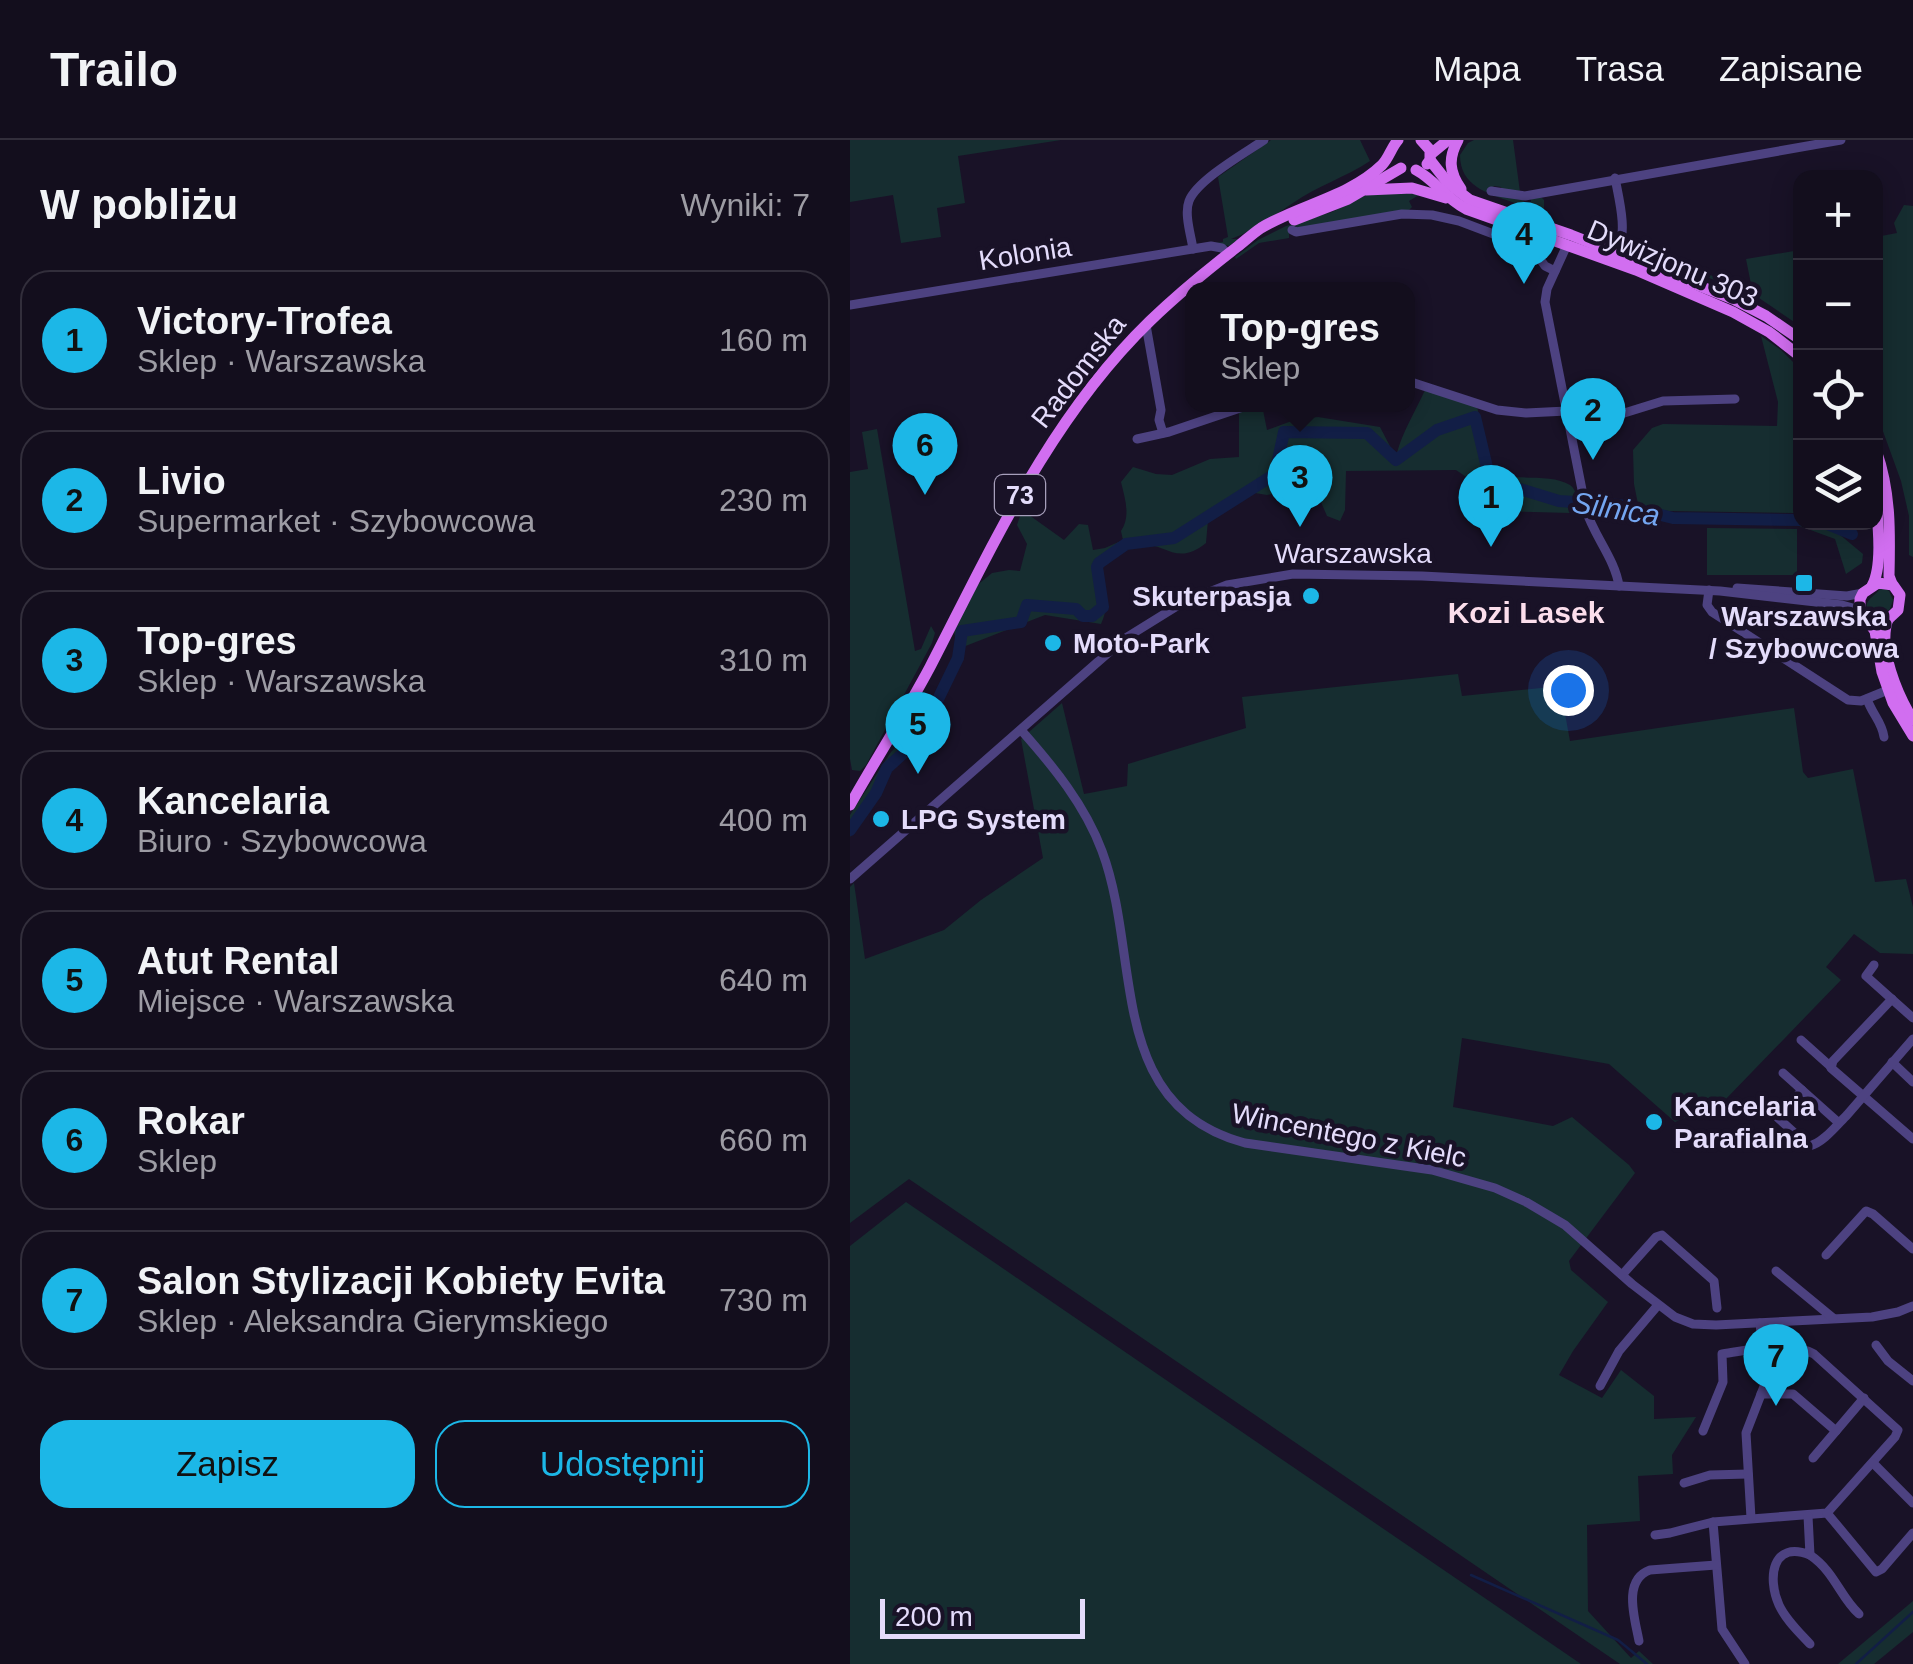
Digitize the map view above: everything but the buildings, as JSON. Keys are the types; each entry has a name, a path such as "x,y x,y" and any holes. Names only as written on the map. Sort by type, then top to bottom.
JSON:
{"main road":[{"name":"Dywizjonu 303","path":"1423,140 1448,183 1470,200 1736,300 1793,335"},
{"path":"1401,168 1416,170 1426,166 1448,140"},
{"path":"1458,140 1450,169 1470,200"},
{"name":"73","path":"1395,144 1394,161 1401,168"},
{"name":"Radomska","path":"1195,282 1263,227 1366,176 1384,163 1395,144"},
{"name":"Radomska","path":"1240,245 1282,224 1338,204 1401,168"},
{"name":"Dywizjonu 303","path":"1416,170 1450,200 1478,214 1636,270 1746,318 1793,351"},
{"path":"1361,192 1412,188 1450,200"},
{"name":"Radomska","path":"850,805 907,710 976,573 1050,444 1096,380 1146,325 1185,291"},
{"path":"1883,476 1889,507 1883,555 1876,580 1860,600 1860,610 1875,632 1888,690 1913,736"},
{"path":"1882,530 1884,541"},
{"path":"1883,555 1900,601 1885,632 1890,666 1913,720"},
{"path":"1867,590 1882,582 1912,600 1882,624 1870,624"},
{"name":"Radomska","path":"850,792 872,767"}],"street":[{"path":"1193,249 1188,210 1192,195 1264,140"},
{"path":"1491,191 1526,196 1841,140"},
{"path":"1615,178 1624,225 1618,254"},
{"path":"1292,230 1402,214 1432,216 1459,221 1533,249 1555,271"},
{"path":"1567,245 1546,289 1546,302 1586,510 1618,586"},
{"name":"Kolonia","path":"850,305 1193,249 1208,248 1224,257"},
{"path":"1146,325 1163,433"},
{"path":"1415,383 1497,410 1526,413 1621,414 1663,401 1735,399"},
{"path":"1137,439 1227,412"},
{"name":"Warszawska","path":"850,879 1124,640 1182,602 1228,585 1272,576 1318,573 1715,590 1860,610"},
{"name":"Warszawska","path":"1715,590 1758,588 1847,596 1867,590"},
{"path":"1715,590 1708,607 1718,616 1848,700 1867,700 1888,690"},
{"path":"1867,700 1884,737"},
{"name":"Wincentego z Kielc","path":"1020,730 1062,780 1100,847 1114,890 1142,1046 1156,1080 1194,1120 1245,1143 1432,1165 1495,1188 1541,1210 1658,1305 1694,1324 1882,1316 1913,1306"},
{"path":"1874,965 1866,976 1913,1018"},
{"path":"1830,1066 1892,999"},
{"path":"1802,1090 1778,1118 1807,1145 1816,1145 1913,1039"},
{"path":"1801,1040 1913,1140"},
{"path":"1892,1062 1913,1082"},
{"path":"1783,1073 1839,1123"},
{"path":"1826,1255 1866,1211 1913,1249"},
{"path":"1622,1275 1662,1234 1714,1282 1717,1308"},
{"path":"1776,1271 1832,1318"},
{"path":"1600,1386 1620,1351 1658,1305"},
{"path":"1751,1518 1746,1433 1766,1373 1760,1323"},
{"path":"1876,1345 1888,1361 1913,1381"},
{"path":"1655,1535 1712,1522 1827,1513 1898,1432 1896,1426 1811,1352 1795,1348 1722,1354 1723,1382 1703,1431"},
{"path":"1761,1394 1793,1394 1836,1430"},
{"path":"1813,1458 1864,1398"},
{"path":"1873,1463 1913,1503"},
{"path":"1684,1483 1710,1475 1748,1474"},
{"path":"1827,1513 1876,1572 1913,1533"},
{"path":"1808,1516 1810,1555"},
{"path":"1712,1522 1722,1629 1745,1664"},
{"path":"1810,1644 1780,1606 1774,1568 1778,1558 1788,1553 1810,1555 1836,1580 1859,1614"},
{"path":"1639,1642 1632,1592 1640,1574 1716,1565"}],"green space":[{"path":"850,140 1061,140 958,156 965,203 937,208 941,237 901,243 893,195 850,202"},
{"path":"1271,140 1360,140 1370,161 1231,239 1239,239 1229,246 1215,243 1228,237 1218,177"},
{"path":"1474,140 1513,140 1520,192 1494,186 1491,189 1523,200 1526,205 1537,196 1542,198 1544,215 1470,181 1461,166 1460,155"},
{"path":"1401,190 1419,195 1409,201 1412,207 1408,211 1295,226 1289,228 1289,238 1259,243 1235,257 1286,226 1332,212 1370,193"},
{"path":"1904,205 1913,206 1913,557 1909,555 1909,516 1901,481 1883,431 1883,236 1897,233 1894,223"},
{"path":"1793,251 1793,321 1759,298 1662,259 1752,289 1746,259"},
{"path":"1761,336 1793,362 1793,513 1668,511 1638,504 1633,450 1652,428 1663,424 1777,426 1778,402"},
{"path":"1425,390 1477,407 1494,474 1562,481 1574,490 1578,508 1571,513 1494,511 1478,493 1475,483 1456,470 1346,471 1345,510 1340,521 1327,516 1314,486 1300,471 1280,481 1276,493 1255,493 1208,520 1206,543 1195,550 1177,553 1143,544 1127,546 1114,554 1098,568 1106,596 1101,624 1045,615 963,647 957,645 954,631 975,587 992,573 1020,571 1027,544 1017,525 1022,510 1064,540 1079,524 1088,525 1093,550 1105,548 1123,540 1126,507 1121,482 1133,467 1172,475 1210,459 1239,457 1239,412 1263,412 1267,430 1297,419 1318,417 1380,427 1397,453"},
{"path":"877,429 915,651 921,649 931,626 935,633 860,771 852,770 850,759 850,472 868,469 862,432"},
{"path":"1707,528 1797,530 1797,575 1707,575"},
{"path":"1810,530 1834,530 1863,554 1862,563 1846,574 1835,539"},
{"path":"1881,587 1889,591 1893,600 1880,619 1870,615 1867,606"},
{"path":"1458,674 1462,696 1560,686 1570,741 1794,708 1803,772 1808,778 1853,769 1875,882 1906,879 1913,907 1913,954 1880,953 1854,934 1826,967 1841,980 1723,1102 1675,1122 1609,1064 1462,1038 1453,1107 1553,1126 1572,1117 1635,1173 1569,1261 1571,1270 1608,1302 1559,1375 1602,1398 1621,1370 1654,1396 1654,1419 1696,1417 1672,1455 1673,1474 1638,1476 1640,1521 1587,1525 1588,1611 1631,1658 1639,1651 1653,1664 1620,1664 909,1179 850,1223 850,887 854,883 865,959 944,930 1043,858 1021,739 1062,703 1084,794 1127,786 1128,764 1246,728 1242,697"},
{"path":"920,723 925,723 914,743 893,767 850,837 850,815 891,752"},
{"path":"906,1202 1581,1664 850,1664 850,1246"},
{"path":"1913,1601 1913,1632 1874,1664 1838,1664"}],"waterway":[{"name":"Silnica","path":"850,830 876,793 887,768 909,748 927,722 958,658 962,631 1021,622 1027,605 1076,609 1083,616 1092,616 1103,607 1099,563 1126,544 1174,538 1275,474 1284,432 1367,433 1396,460 1437,430 1475,417 1490,480 1559,501 1620,505 1673,518 1793,520"},
{"name":"Silnica","path":"1842,530 1852,534"},
{"path":"1471,1575 1618,1640 1647,1664"},
{"path":"1856,1664 1913,1612"}],"place":[{"name":"Kancelaria","path":"1524,284"},
{"name":"Livio","path":"1593,460"},
{"name":"Rokar","path":"925,495"},
{"name":"Top-gres","path":"1300,527"},
{"name":"Victory-Trofea","path":"1491,547"},
{"name":"Warszawska / Szybowcowa","path":"1804,583"},
{"name":"Skuterpasja","path":"1311,596"},
{"name":"Moto-Park","path":"1053,643"},
{"name":"Atut Rental","path":"918,774"},
{"name":"LPG System","path":"881,819"},
{"name":"Kancelaria Parafialna","path":"1654,1122"},
{"name":"Salon Stylizacji Kobiety Evita","path":"1776,1406"}],"district":[{"name":"Kozi Lasek","path":"1526,613"}]}
